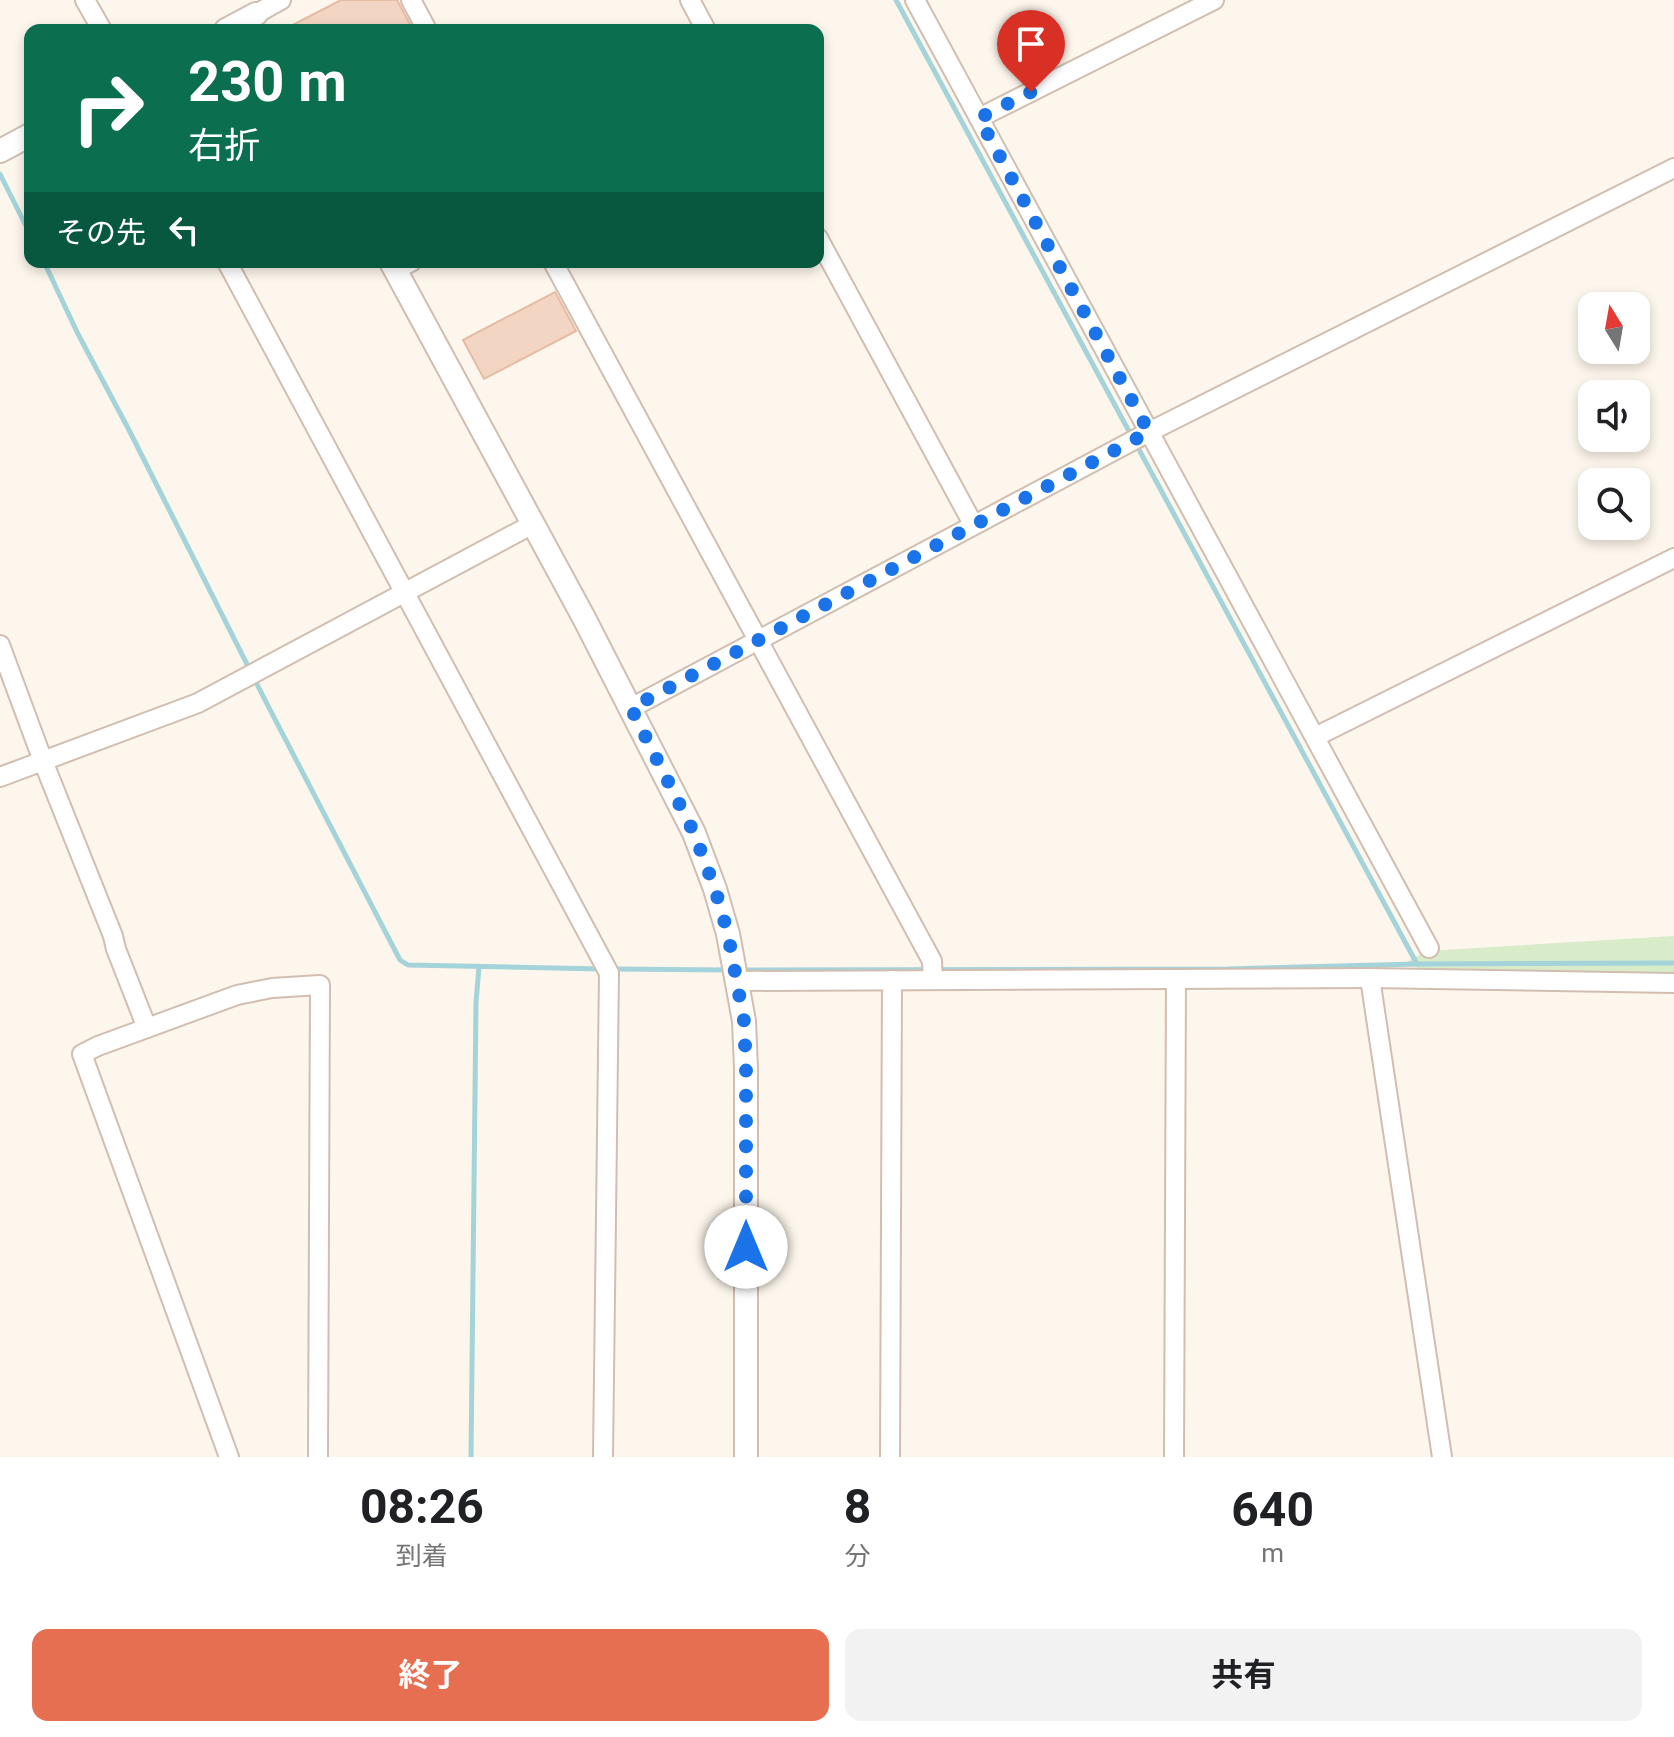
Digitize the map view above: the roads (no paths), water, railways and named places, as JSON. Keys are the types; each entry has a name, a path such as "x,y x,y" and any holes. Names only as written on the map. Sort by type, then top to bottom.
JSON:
{"street":[{"path":"85,0 99,24"},
{"path":"238,24 281,0"},
{"path":"411,0 424,24"},
{"path":"690,0 703,24"},
{"path":"915,0 1429,948"},
{"path":"979,118 1214,0"},
{"path":"0,151 24,138"},
{"path":"631,708 1149,432 1674,168"},
{"path":"824,249 973,524"},
{"path":"230,268 609,973 603,1457"},
{"path":"401,268 631,708 694,833 715,889 728,934 744,1021 746,1457"},
{"path":"556,268 932,961 933,980"},
{"path":"0,777 198,703 533,524"},
{"path":"1315,737 1674,558"},
{"path":"0,645 147,1028"},
{"path":"737,981 1370,978 1673,986"},
{"path":"1370,978 1442,1457"},
{"path":"1174,1457 1176,979"},
{"path":"890,1457 892,980"},
{"path":"229,1457 82,1054 237,995 272,988 320,985 318,1457"}],"waterway":[{"path":"896,0 1131,435"},
{"path":"0,174 24,222"},
{"path":"47,268 400,960 408,965 601,969"},
{"path":"1136,444 1417,964"},
{"path":"739,970 1227,969 1417,964 1674,963"},
{"path":"471,1457 476,1002 479,967"},
{"path":"611,969 729,970"}]}
